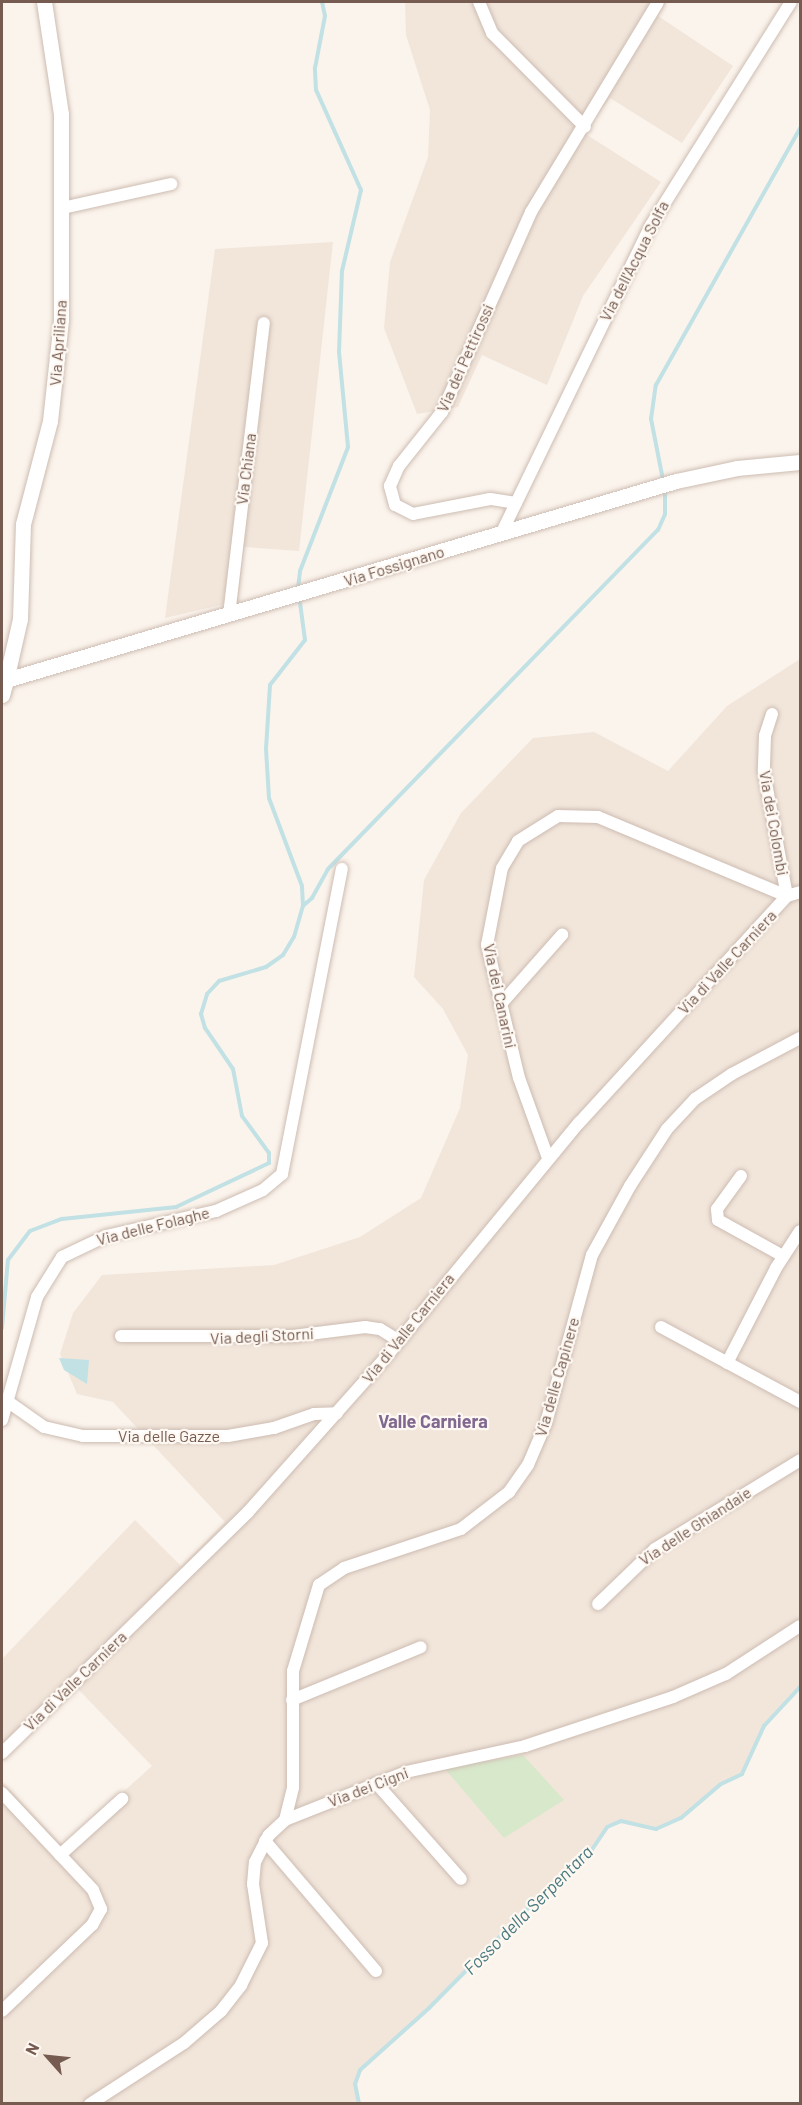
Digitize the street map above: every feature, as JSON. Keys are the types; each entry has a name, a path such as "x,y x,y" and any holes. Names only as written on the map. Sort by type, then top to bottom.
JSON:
{"street":[{"name":"Via Apriliana","path":"6,680 20,619 23,524 48,431 56,377 62,208 60,103 44,2"},
{"path":"479,2 483,19 492,33 585,127"},
{"name":"Via dei Pettirossi","path":"516,503 490,499 413,514 395,505 390,486 399,466 446,406 521,232 658,2"},
{"name":"Via dell'Acqua Solfa","path":"501,534 651,225 790,2"},
{"path":"62,208 171,184"},
{"name":"Via Chiana","path":"229,615 264,323"},
{"name":"Via Fossignano","path":"6,680 313,591 676,481 737,468 801,462"},
{"path":"2,695 6,680"},
{"name":"Via dei Colombi","path":"772,714 764,741 764,772 788,897"},
{"name":"Via dei Canarini","path":"548,1158 519,1078 500,1005 487,937 502,868 518,840 549,819 578,815 611,820 788,897"},
{"name":"Via delle Folaghe","path":"2,1420 40,1290 62,1257 106,1236 216,1211 263,1190 282,1174 290,1147 342,869"},
{"name":"Via di Valle Carniera","path":"2,1752 236,1525 399,1341 548,1158 788,897 801,892"},
{"path":"500,1005 562,934"},
{"name":"Via delle Capinere","path":"285,1820 293,1787 292,1700 297,1649 322,1581 344,1568 468,1525 501,1501 525,1471 552,1405 595,1248 667,1129 711,1086 801,1038"},
{"path":"741,1176 717,1209 718,1220 783,1256"},
{"path":"727,1363 783,1256 801,1231"},
{"name":"Via degli Storni","path":"122,1336 229,1339 315,1335 370,1327 399,1341"},
{"path":"661,1327 801,1402"},
{"name":"Via delle Gazze","path":"7,1401 44,1427 83,1436 228,1436 267,1430 309,1415 337,1413"},
{"name":"Via delle Ghiandaie","path":"598,1604 655,1549 801,1460"},
{"name":"Via dei Cigni","path":"90,2103 191,2037 221,2011 246,1978 262,1943 253,1874 265,1841 285,1820 422,1767 534,1744 673,1697 726,1674 801,1626"},
{"path":"292,1700 421,1647"},
{"path":"376,1783 461,1879"},
{"path":"2,1793 97,1894 99,1915 2,2011"},
{"path":"60,1855 122,1799"},
{"path":"265,1841 376,1971"}],"shaded area":[{"path":"405,2 666,2 658,16 733,66 682,143 610,98 584,133 661,182 583,296 547,385 482,355 458,407 417,414 384,328 390,262 428,157 430,110 406,35"},
{"path":"333,242 299,551 244,547 238,601 165,618 215,249"},
{"path":"800,659 800,1687 764,1726 742,1774 721,1784 681,1818 656,1829 621,1821 607,1827 587,1857 557,1879 429,2008 360,2070 355,2084 359,2104 2,2103 2,1781 63,1846 152,1766 78,1689 11,1752 2,1742 2,1659 135,1520 181,1566 225,1522 113,1402 77,1394 60,1354 73,1313 102,1275 274,1265 360,1237 421,1198 460,1108 468,1055 443,1009 414,977 424,880 461,813 533,738 594,732 668,771 727,706"}],"green space":[{"path":"523,1755 564,1800 504,1838 444,1768"}],"water":[{"path":"59,1358 89,1360 87,1384 64,1370"}],"waterway":[{"path":"298,588 300,571 348,447 339,352 342,271 361,190 316,90 315,68 325,16 322,2"},
{"path":"663,480 651,419 656,385 800,128"},
{"path":"304,905 312,898 328,869 658,530 665,514 665,487"},
{"path":"2,1328 8,1260 30,1231 62,1219 176,1207 269,1163 269,1153 242,1116 233,1069 205,1028 201,1014 207,994 219,981 266,967 283,955 294,937 303,906 302,886 269,798 266,749 270,685 305,640 299,595"},
{"name":"Fosso della Serpentara","path":"359,2104 355,2084 360,2070 429,2008 557,1879 587,1857 607,1827 621,1821 656,1829 681,1818 721,1784 742,1774 764,1726 800,1687"}],"district":[{"name":"Valle Carniera","path":"433,1421"}]}
